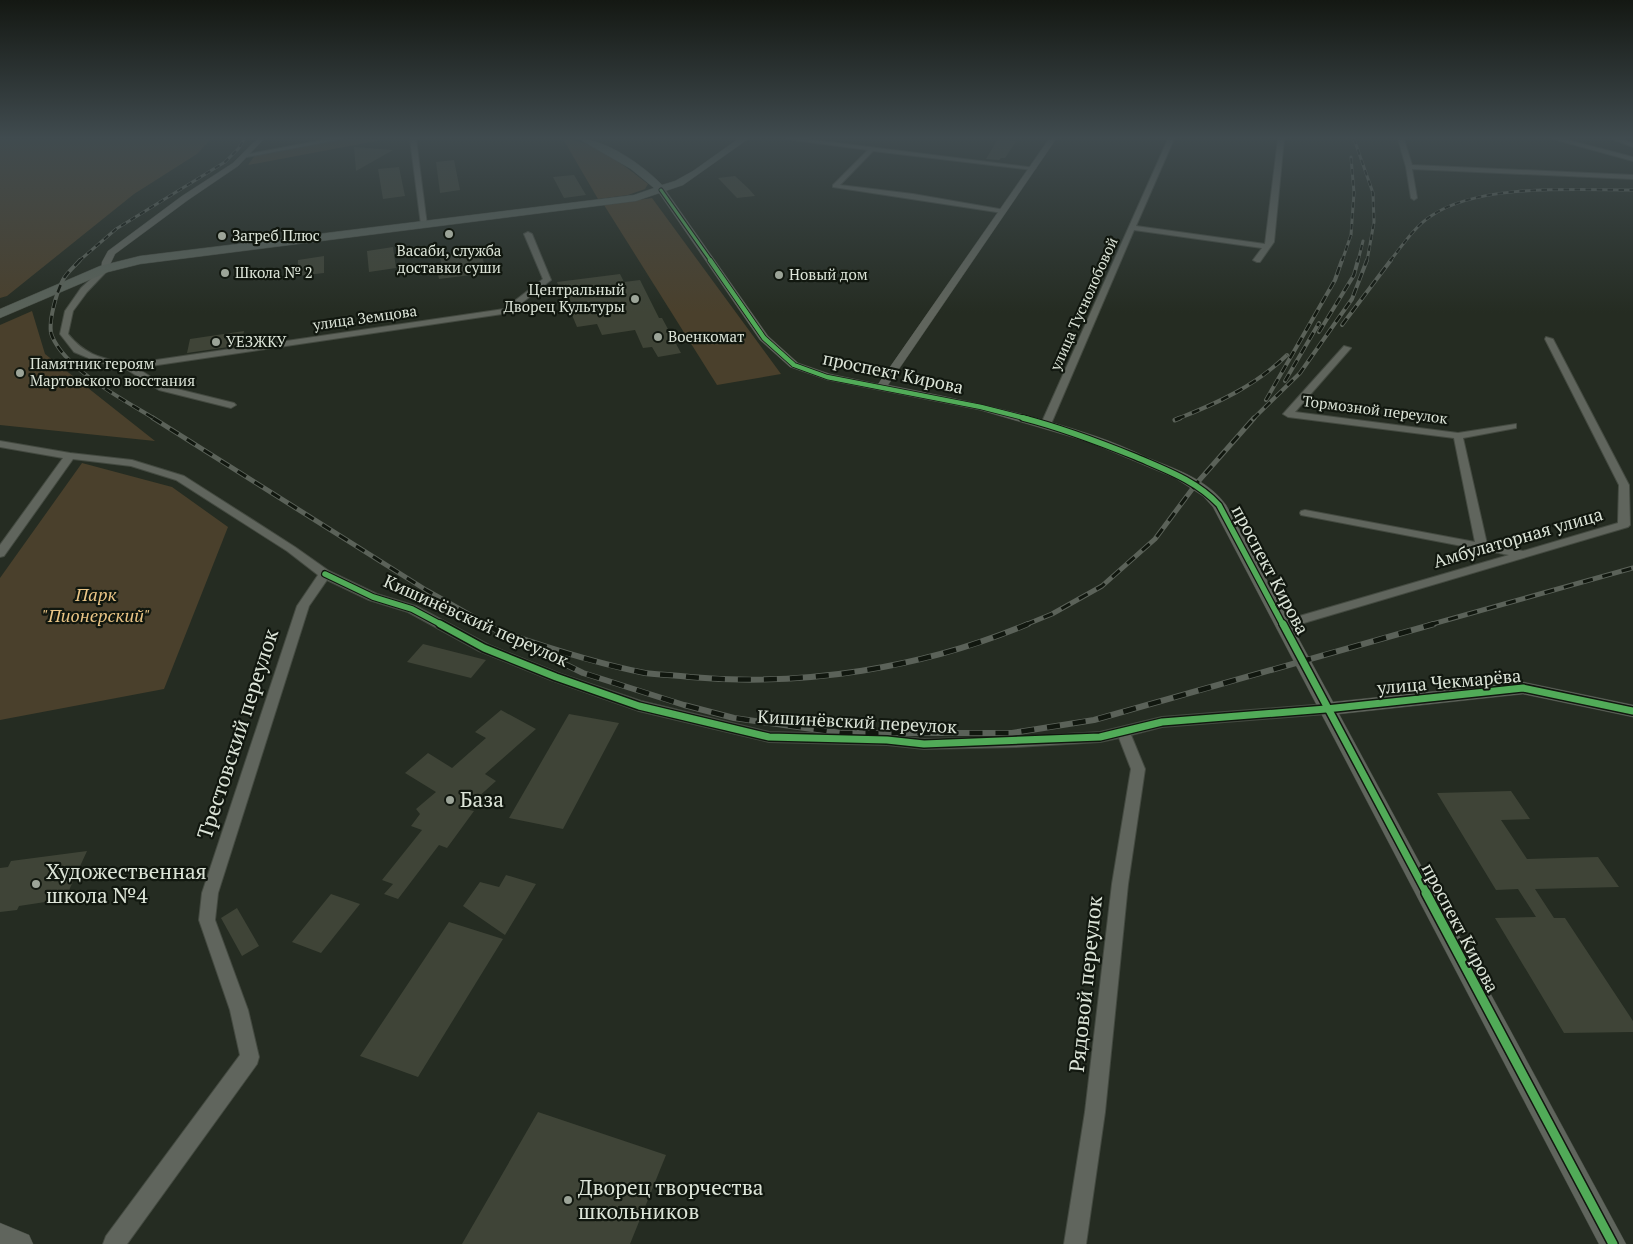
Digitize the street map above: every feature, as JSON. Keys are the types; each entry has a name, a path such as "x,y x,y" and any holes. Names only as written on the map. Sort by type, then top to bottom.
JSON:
{"main road":[{"path":"0,314 104,269 163,257 639,197"}],"street":[{"path":"187,197 111,253 104,269 84,290 69,311 64,334 77,350 101,360 129,367 162,388 231,405"},
{"path":"420,197 424,225"},
{"name":"проспект Кирова","path":"666,197 764,338 794,365 827,377 972,405 1046,424 1093,439 1179,475 1208,493 1219,505 1326,710 1612,1244"},
{"path":"919,197 1003,211"},
{"path":"881,387 1013,197"},
{"name":"улица Туснолобовой","path":"1046,424 1146,197"},
{"path":"1257,260 1263,255 1262,251 1270,242 1275,197"},
{"path":"1133,228 1267,246"},
{"name":"улица Земцова","path":"129,367 506,311 547,280 528,234"},
{"name":"Амбулаторная улица","path":"1282,625 1624,525 1624,485 1549,339"},
{"name":"Тормозной переулок","path":"1347,348 1288,414 1458,436"},
{"path":"1482,546 1458,436 1513,426"},
{"name":"Кишинёвский переулок","path":"0,444 70,456 132,463 180,478 290,548 325,574 373,597 412,609 484,648 556,677 639,706 769,737 887,740 933,744 1100,737 1162,722 1249,714 1326,710"},
{"path":"0,553 70,456"},
{"path":"1305,513 1525,554"},
{"name":"Трестовский переулок","path":"114,1244 250,1057 239,1010 207,920 210,893 303,606 325,574"},
{"name":"улица Чекмарёва","path":"1326,710 1523,688 1633,711"},
{"name":"Рядовой переулок","path":"1075,1244 1094,1112 1120,884 1138,769 1123,731"},
{"path":"0,1236 20,1244"}],"green space":[{"path":"0,197 130,197 7,296 0,298"},
{"path":"652,198 781,374 717,385 604,205"},
{"path":"32,311 45,354 155,441 0,425 0,325"},
{"name":"Парк \"Пионерский\"","path":"82,463 172,487 228,527 164,689 0,720 0,578"}],"building":[{"path":"393,247 396,268 369,272 367,251"},
{"path":"480,250 487,273 439,279 436,265 441,264 440,256"},
{"path":"324,256 324,273 297,276 298,260"},
{"path":"620,274 624,282 640,280 659,318 662,318 681,353 658,357 652,347 643,348 635,330 602,335 597,324 577,327 557,282"},
{"name":"УЕЗЖКУ","path":"244,331 242,345 187,353 190,339"},
{"path":"423,644 486,660 471,678 407,662"},
{"name":"База","path":"501,710 536,729 485,774 496,781 465,809 474,811 447,848 439,845 398,899 384,894 393,884 382,880 422,830 411,826 420,814 416,809 436,792 405,773 428,753 452,768 486,738 475,732"},
{"path":"569,714 619,723 563,829 509,818"},
{"path":"1511,791 1530,819 1501,820 1527,859 1598,857 1619,887 1535,889 1554,918 1565,918 1633,1021 1633,1032 1564,1033 1495,918 1536,917 1518,889 1496,890 1437,793"},
{"name":"Художественная школа №4","path":"87,851 65,899 19,906 17,910 0,912 0,868 8,867 11,861"},
{"path":"506,875 536,884 505,935 463,906 480,882 499,887"},
{"path":"331,894 360,904 321,953 292,942"},
{"path":"237,908 259,946 242,956 221,918"},
{"path":"449,922 503,939 418,1077 360,1056"},
{"name":"Дворец творчества школьников","path":"538,1112 666,1155 630,1244 462,1244"}],"railway":[{"path":"79,261 116,229 168,197"},
{"path":"1342,261 1351,235 1354,197"},
{"path":"1367,261 1374,222 1373,197"},
{"path":"1390,261 1425,220 1451,205 1480,197"},
{"path":"1358,261 1363,241"},
{"path":"1266,400 1335,280 1342,260"},
{"path":"1319,332 1354,275 1358,260"},
{"path":"1254,418 1300,373 1352,299 1367,260"},
{"path":"1342,325 1391,260"},
{"path":"79,261 64,277 58,292 53,308 52,336 59,349 83,372 112,393 155,419"},
{"path":"1285,381 1319,323"},
{"path":"1177,419 1207,407 1249,385 1287,355"},
{"path":"153,418 426,590 488,625"},
{"path":"1175,420 1180,418"},
{"path":"1025,625 1052,614 1102,586 1155,539 1196,484 1254,418"},
{"path":"1429,625 1633,568"},
{"path":"486,624 496,630 551,648 626,669 651,674 733,679 819,676 905,663 947,652 1028,624"},
{"path":"540,652 583,673 684,705 734,718 841,733 1012,733 1094,720 1434,624"}],"cycle path":[{"path":"666,197 764,338 794,365 827,377 981,407 1046,424 1093,439 1179,475 1208,493 1219,505 1613,1244"},
{"path":"325,574 373,597 412,609 484,648 556,677 639,706 769,737 887,740 924,744 1100,737 1162,722 1326,709 1523,688 1633,711"}],"place":[{"name":"Васаби, служба доставки суши","path":"449,234"},
{"name":"Загреб Плюс","path":"222,236"},
{"name":"Школа № 2","path":"225,273"},
{"name":"Новый дом","path":"779,275"},
{"name":"Центральный Дворец Культуры","path":"635,299"},
{"name":"Военкомат","path":"658,337"},
{"name":"УЕЗЖКУ","path":"216,342"},
{"name":"Памятник героям Мартовского восстания","path":"20,373"},
{"name":"База","path":"450,800"},
{"name":"Художественная школа №4","path":"36,884"},
{"name":"Дворец творчества школьников","path":"568,1200"}]}
